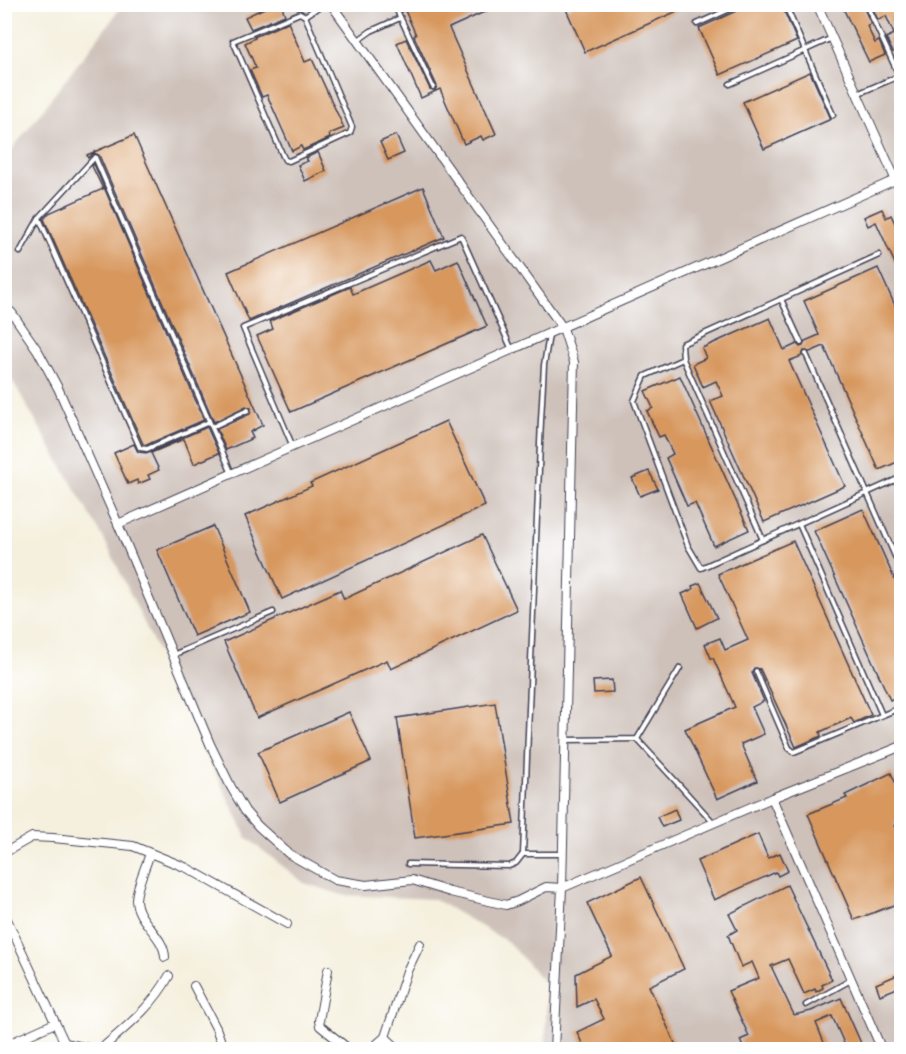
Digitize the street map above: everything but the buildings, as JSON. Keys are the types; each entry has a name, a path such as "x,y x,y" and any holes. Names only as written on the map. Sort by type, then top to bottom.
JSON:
{"street":[{"path":"332,4 563,328 574,362 563,854 554,1050"},
{"path":"817,4 898,179 902,194"},
{"path":"118,524 898,179"},
{"path":"4,306 12,313 38,351 58,388 210,744 231,787 245,811 278,846 301,862 335,880 366,885 415,881 500,904 513,903 546,887 562,888 772,798 902,746"},
{"path":"772,798 882,1050"},
{"path":"4,853 32,837 133,846 187,868 287,924"},
{"path":"150,854 136,902 162,945 165,957"},
{"path":"4,914 67,1046 99,1050 149,1005 170,976"},
{"path":"370,1050 385,1036 407,971 420,944"},
{"path":"328,970 320,1026 350,1050"},
{"path":"194,986 216,1028 224,1050"},
{"path":"4,1046 55,1023"},
{"path":"385,1036 399,1050"}],"lane":[{"path":"305,16 323,4"},
{"path":"394,4 433,87"},
{"path":"697,24 741,4"},
{"path":"785,4 833,115"},
{"path":"866,4 902,82"},
{"path":"300,13 305,16 352,127 350,133 289,161 283,156 233,41 300,13"},
{"path":"357,40 400,18"},
{"path":"730,84 832,38"},
{"path":"857,94 899,76"},
{"path":"20,252 39,218 95,157 232,474"},
{"path":"39,218 140,448 147,449 209,422"},
{"path":"293,447 243,328 461,236 512,351"},
{"path":"763,540 683,359 682,344 879,255"},
{"path":"781,299 801,343"},
{"path":"408,864 509,866 516,863 523,854 541,420 544,365 549,334"},
{"path":"806,354 902,572"},
{"path":"683,359 645,376 634,401 688,546 701,568 902,477"},
{"path":"212,427 248,410"},
{"path":"799,524 882,715"},
{"path":"173,655 273,612"},
{"path":"637,739 680,668"},
{"path":"756,671 789,748 795,752 902,706"},
{"path":"566,740 637,739 714,823"},
{"path":"523,854 563,854"},
{"path":"806,1005 852,979"}],"shaded area":[{"path":"123,5 901,5 901,1049 546,1049 546,984 508,942 434,899 342,895 304,883 247,838 105,541 5,368 4,160"}]}
